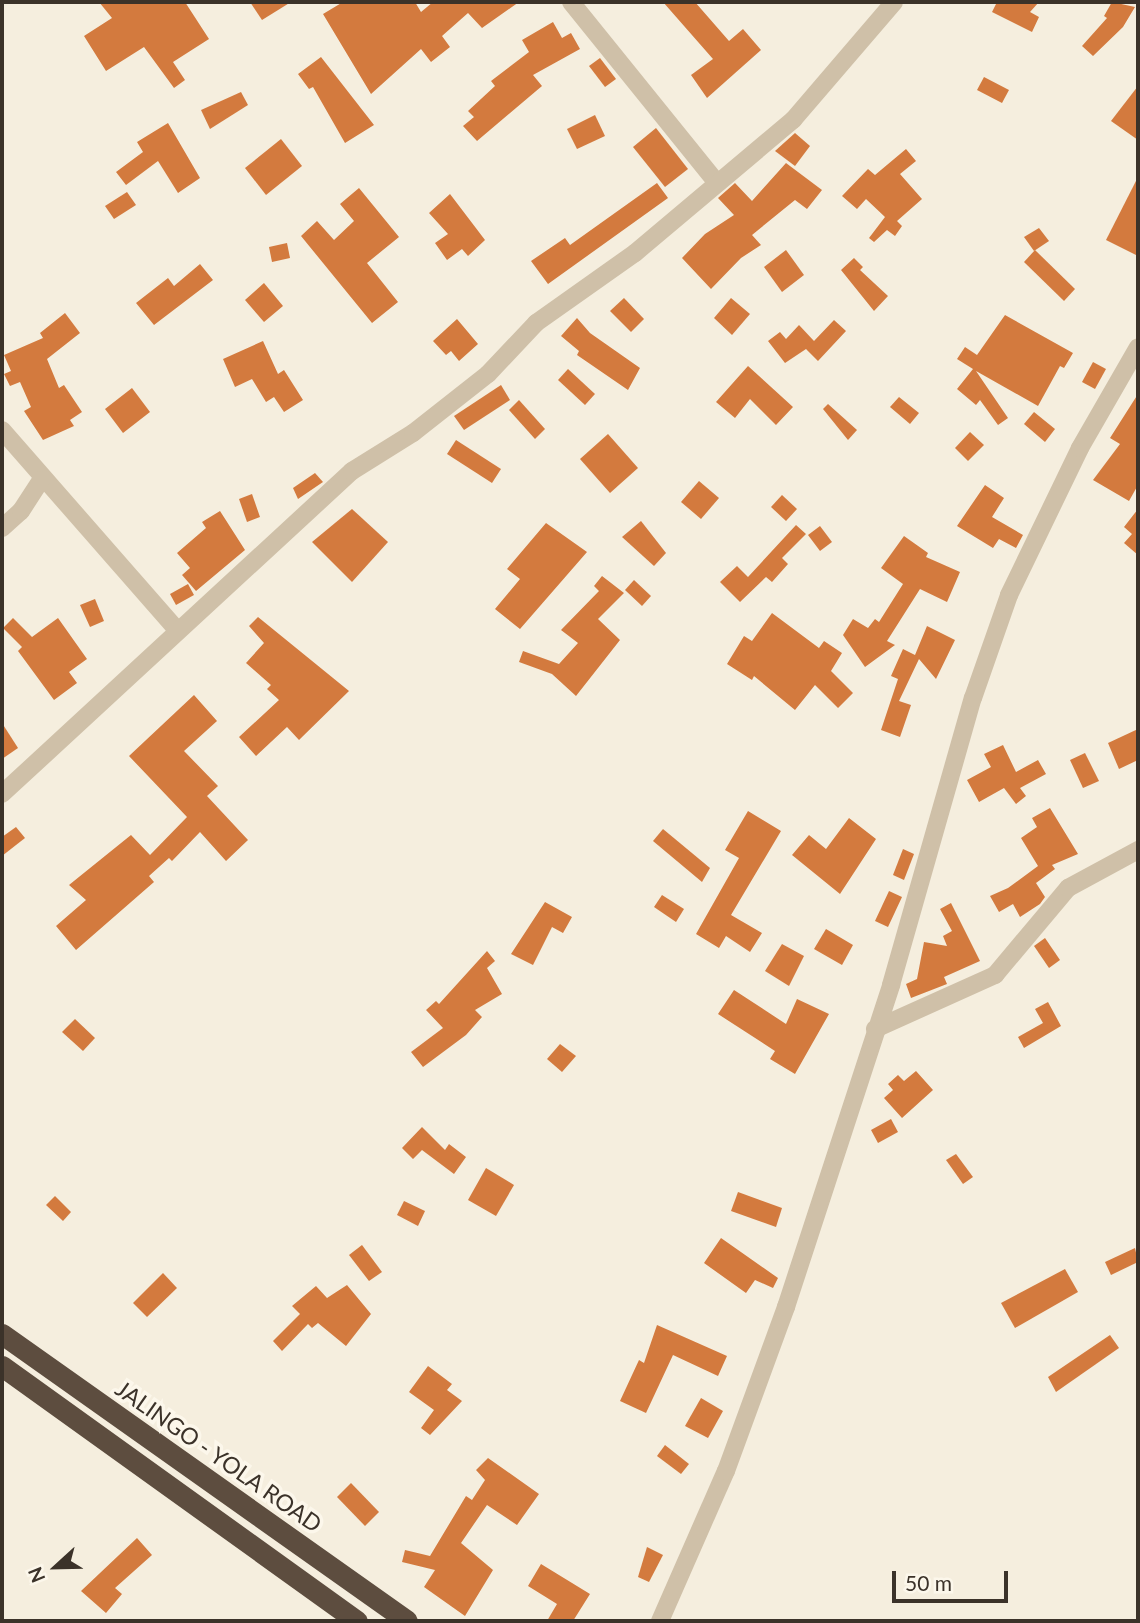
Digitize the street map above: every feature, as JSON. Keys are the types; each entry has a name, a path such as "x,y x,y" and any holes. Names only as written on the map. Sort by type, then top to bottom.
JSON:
{"highway":[{"name":"JALINGO - YOLA ROAD","path":"2,1334 407,1621"},
{"path":"2,1366 357,1621"}],"street":[{"path":"571,2 716,182"},
{"path":"2,794 352,471 413,433 488,374 536,323 635,253 716,182 793,120 894,2"},
{"path":"660,1621 726,1471 786,1307 875,1029 934,822 1009,595 1080,448 1138,347"},
{"path":"2,430 41,480 178,631"},
{"path":"2,528 41,480"},
{"path":"875,1029 995,975 1068,888 1138,850"}],"building":[{"path":"99,2 185,2 209,39 173,62 185,80 174,88 144,47 106,71 84,36 112,18"},
{"path":"250,2 291,2 262,20"},
{"path":"343,2 415,2 421,12 433,2 519,2 482,28 468,13 442,36 450,47 431,62 421,49 371,94 323,14"},
{"path":"663,2 695,2 729,41 743,29 761,50 707,98 691,75 713,59"},
{"path":"997,2 1039,2 1030,12 1039,17 1032,32 992,12"},
{"path":"1112,2 1135,7 1123,27 1093,56 1082,46 1107,18 1104,16"},
{"path":"553,22 562,38 571,33 580,49 533,75 542,86 477,141 463,126 474,117 468,111 495,86 491,81 529,52 522,40"},
{"path":"321,57 374,125 345,143 313,87 309,89 298,74"},
{"path":"600,58 616,79 605,87 589,66"},
{"path":"984,77 1009,90 1002,103 977,90"},
{"path":"1138,86 1138,140 1111,121"},
{"path":"241,92 248,105 210,129 201,110"},
{"path":"595,115 605,136 577,149 567,129"},
{"path":"168,123 200,178 178,193 158,161 126,185 116,172 143,152 137,142"},
{"path":"656,128 688,169 665,187 633,147"},
{"path":"795,133 810,146 795,166 775,151"},
{"path":"281,139 302,166 266,195 245,168"},
{"path":"906,149 916,161 900,174 922,199 897,221 902,226 895,236 887,230 874,242 869,238 885,217 866,199 857,209 842,196 868,169 875,175"},
{"path":"786,163 822,190 807,209 795,200 752,235 761,245 741,258 711,289 682,258 705,234 734,215 718,198 735,183 752,201"},
{"path":"1138,177 1138,256 1106,240"},
{"path":"657,183 668,198 548,284 531,261 565,238 570,245"},
{"path":"359,188 399,237 367,263 398,302 372,323 301,236 317,221 334,240 354,221 340,204"},
{"path":"127,192 136,205 114,219 105,206"},
{"path":"450,194 485,240 468,256 462,249 447,260 435,243 448,234 429,213"},
{"path":"1039,228 1049,241 1034,251 1024,237"},
{"path":"287,243 290,258 272,262 269,247"},
{"path":"786,250 804,275 782,292 764,267"},
{"path":"1035,250 1075,289 1064,301 1024,262"},
{"path":"854,258 863,267 860,270 888,296 874,311 841,270"},
{"path":"200,264 213,280 154,325 136,303 168,278 174,286"},
{"path":"264,283 283,306 264,322 245,300"},
{"path":"624,298 644,319 631,332 610,311"},
{"path":"731,298 750,314 732,335 714,318"},
{"path":"65,313 80,333 47,359 59,388 64,385 82,412 70,420 74,426 43,440 24,411 31,407 20,382 10,386 4,374 11,371 4,355 43,338 40,333"},
{"path":"1005,315 1073,353 1064,368 1060,366 1038,406 976,371 1008,418 998,425 980,400 976,405 957,389 973,369 957,359 965,347 977,355"},
{"path":"577,318 590,333 640,368 628,390 577,355 579,351 561,336"},
{"path":"457,319 478,344 459,361 451,351 446,355 433,341"},
{"path":"834,320 846,331 818,361 806,349 785,363 768,341 780,332 786,339 799,325 814,341"},
{"path":"263,341 278,374 284,370 303,400 284,412 274,397 266,402 252,379 235,387 223,359"},
{"path":"1093,362 1106,369 1095,389 1082,382"},
{"path":"748,366 793,407 776,425 750,399 735,418 716,402"},
{"path":"568,369 595,394 585,405 558,380"},
{"path":"501,385 510,400 464,430 454,416"},
{"path":"132,388 150,412 123,433 105,409"},
{"path":"1138,394 1138,485 1129,501 1093,480 1120,444 1110,438"},
{"path":"899,397 919,413 910,424 890,407"},
{"path":"519,400 545,429 535,439 509,410"},
{"path":"828,404 857,430 848,440 823,409"},
{"path":"1034,412 1055,429 1045,442 1024,424"},
{"path":"970,432 984,445 968,461 955,448"},
{"path":"608,434 638,468 610,493 580,459"},
{"path":"456,440 501,469 492,483 447,454"},
{"path":"315,473 323,482 298,499 293,488"},
{"path":"699,481 719,498 701,519 681,502"},
{"path":"985,485 1004,498 992,517 1023,535 1016,548 999,539 993,548 957,526"},
{"path":"252,494 260,517 247,522 239,499"},
{"path":"782,495 797,509 786,521 771,507"},
{"path":"352,509 388,542 352,582 312,542"},
{"path":"1138,509 1138,555 1124,543 1132,534 1124,527"},
{"path":"220,511 245,550 196,591 182,575 190,568 177,553 206,528 202,522"},
{"path":"641,521 666,553 654,566 622,537"},
{"path":"546,523 587,552 520,629 495,609 520,579 507,569"},
{"path":"796,525 806,534 782,558 788,564 772,582 766,577 740,602 720,582 737,566 748,577"},
{"path":"820,526 832,542 820,551 808,535"},
{"path":"904,536 928,553 926,557 960,572 947,602 920,589 887,641 895,645 865,667 843,635 853,619 868,628 875,619 879,622 903,584 881,568"},
{"path":"602,576 624,593 598,619 620,640 576,696 552,674 519,662 523,651 559,664 578,643 561,630 599,591 594,586"},
{"path":"634,580 651,596 642,606 625,590"},
{"path":"188,584 194,595 176,605 170,594"},
{"path":"95,599 104,621 90,627 80,605"},
{"path":"772,613 819,648 824,641 842,653 831,671 853,693 838,708 815,685 795,710 754,676 752,680 727,664 744,636 752,641"},
{"path":"258,617 349,691 299,740 287,727 256,756 239,737 279,700 267,689 271,685 246,663 264,643 249,626"},
{"path":"13,618 32,637 58,618 87,659 69,672 77,683 54,700 18,651 22,647 3,628"},
{"path":"927,626 955,640 936,679 919,659 899,701 911,705 900,737 881,730 898,679 891,676 903,649 915,655"},
{"path":"194,695 217,721 184,751 218,786 207,796 248,840 226,861 200,832 172,861 169,858 149,876 154,882 76,950 56,926 86,900 69,885 131,835 150,855 187,817 129,756"},
{"path":"2,723 18,748 2,759"},
{"path":"1138,729 1138,760 1119,769 1108,743"},
{"path":"1003,745 1016,772 1038,760 1046,774 1020,788 1026,796 1016,804 1004,788 979,802 967,780 991,767 984,754"},
{"path":"1085,753 1099,781 1083,788 1070,760"},
{"path":"1050,808 1078,854 1052,865 1055,869 1036,883 1045,897 1040,904 1020,917 1013,904 999,912 990,896 1008,888 1038,866 1021,838 1037,827 1032,818"},
{"path":"748,811 781,831 731,915 762,933 750,952 726,936 719,948 696,934 739,858 725,850"},
{"path":"849,818 876,839 840,894 792,855 809,835 826,849"},
{"path":"16,827 25,838 2,856 2,837"},
{"path":"663,829 710,868 702,882 653,841"},
{"path":"903,849 914,854 904,880 893,875"},
{"path":"889,891 902,897 888,927 875,921"},
{"path":"662,895 684,909 676,922 654,907"},
{"path":"545,902 572,917 563,933 552,927 533,965 511,954"},
{"path":"951,903 980,961 944,977 947,984 911,998 906,984 917,979 924,942 947,946 943,936 952,931 940,909"},
{"path":"826,929 853,945 842,965 814,949"},
{"path":"1045,938 1060,960 1049,968 1034,946"},
{"path":"782,944 804,956 789,986 765,971"},
{"path":"487,951 495,961 487,968 502,994 475,1010 482,1017 466,1035 423,1067 411,1052 443,1028 426,1010 436,1001 439,1004"},
{"path":"734,990 786,1024 797,999 829,1014 795,1074 770,1059 775,1051 718,1014"},
{"path":"1048,1002 1061,1026 1024,1048 1018,1037 1043,1023 1035,1009"},
{"path":"75,1019 95,1038 83,1051 62,1032"},
{"path":"560,1044 576,1056 562,1072 547,1059"},
{"path":"916,1071 933,1090 902,1118 884,1098 893,1090 888,1084 898,1075 904,1081"},
{"path":"891,1119 898,1132 878,1143 871,1130"},
{"path":"422,1127 445,1150 449,1144 466,1157 454,1174 422,1150 413,1159 402,1148"},
{"path":"956,1154 973,1177 963,1184 946,1160"},
{"path":"486,1168 514,1185 496,1216 468,1200"},
{"path":"738,1192 782,1208 776,1227 731,1211"},
{"path":"55,1196 71,1212 63,1221 46,1205"},
{"path":"404,1201 425,1211 418,1226 397,1215"},
{"path":"721,1238 778,1278 773,1288 755,1280 746,1293 704,1263"},
{"path":"362,1245 382,1272 369,1281 349,1255"},
{"path":"1135,1248 1138,1262 1111,1275 1105,1262"},
{"path":"1065,1269 1078,1292 1015,1328 1001,1303"},
{"path":"163,1273 177,1288 147,1317 133,1303"},
{"path":"347,1285 371,1314 346,1346 318,1323 312,1328 308,1324 282,1351 273,1341 300,1314 292,1306 316,1286 327,1298"},
{"path":"657,1325 727,1356 718,1376 673,1355 646,1413 620,1401 639,1360 644,1363"},
{"path":"1110,1335 1119,1348 1056,1392 1048,1377"},
{"path":"428,1366 452,1384 447,1390 462,1401 430,1435 421,1428 434,1410 409,1392"},
{"path":"701,1398 723,1411 708,1438 685,1426"},
{"path":"665,1445 689,1464 681,1474 657,1456"},
{"path":"488,1458 539,1494 517,1525 487,1505 461,1543 493,1570 465,1616 424,1587 435,1570 402,1562 405,1550 430,1556 466,1496 472,1500 485,1480 476,1470"},
{"path":"351,1483 379,1512 365,1526 337,1497"},
{"path":"137,1538 152,1555 115,1588 122,1594 106,1613 81,1591"},
{"path":"647,1547 663,1555 649,1582 638,1577"},
{"path":"541,1564 590,1594 573,1621 547,1621 557,1604 528,1586"}]}
